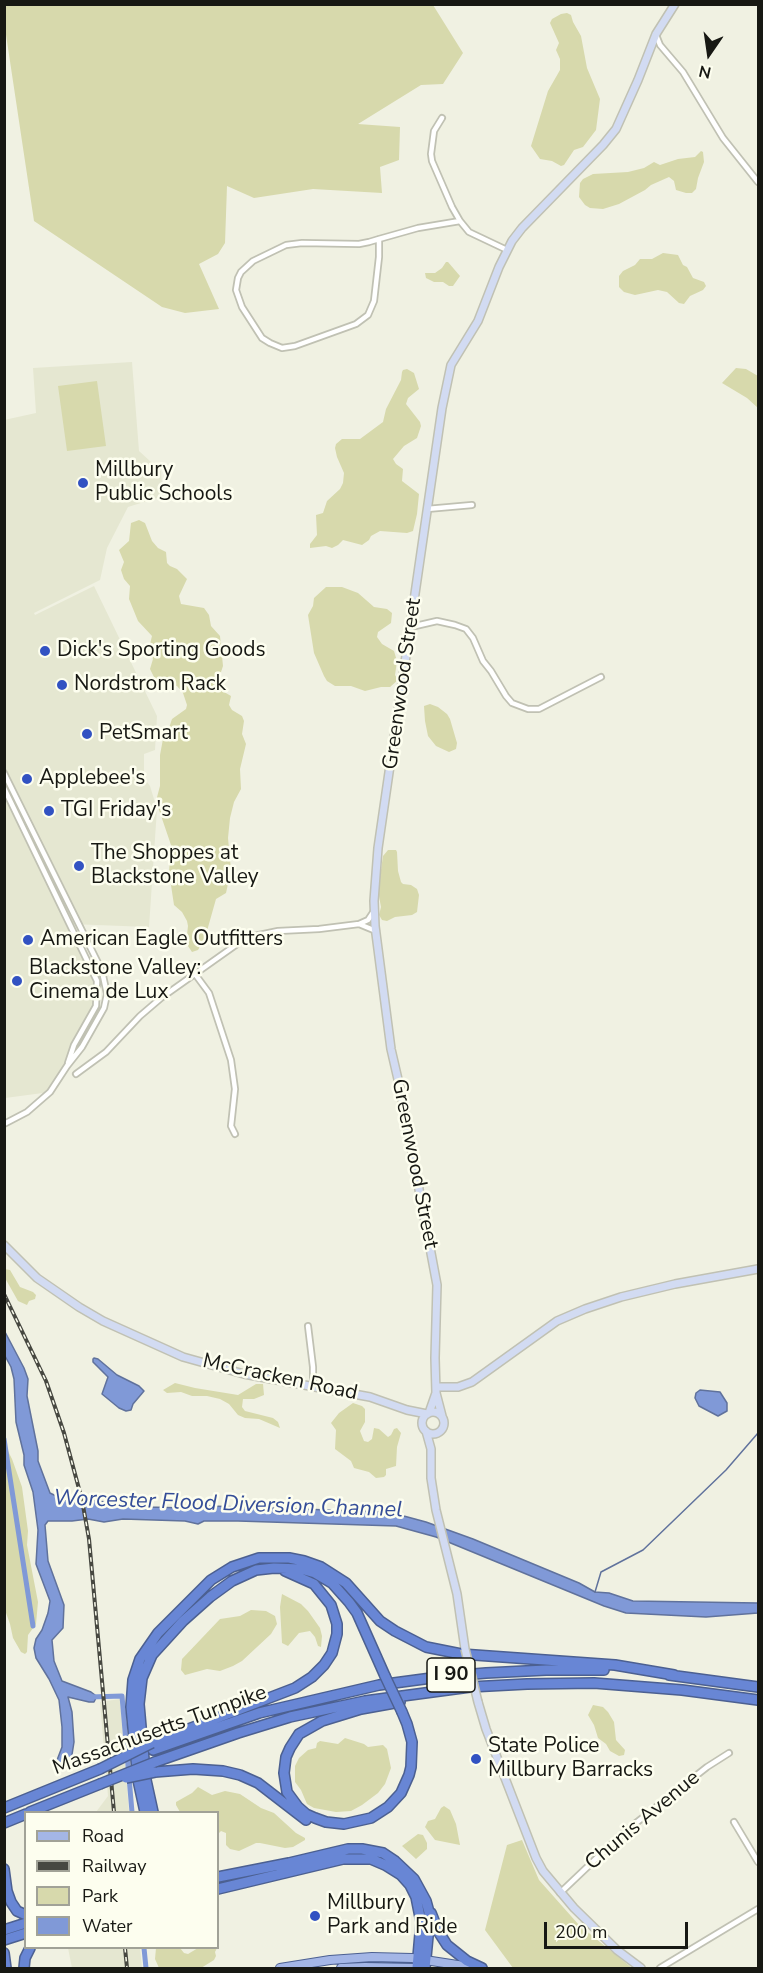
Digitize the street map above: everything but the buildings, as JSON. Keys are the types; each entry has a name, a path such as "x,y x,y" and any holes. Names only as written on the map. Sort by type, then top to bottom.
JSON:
{"highway":[{"path":"145,1811 138,1779 130,1707 133,1680 140,1659 158,1633 211,1580 232,1567 249,1561 270,1557 304,1561 321,1567 346,1583 380,1621 426,1647 461,1654 615,1665 674,1675"},
{"path":"153,1811 146,1780 139,1704 140,1687 145,1670 152,1655 183,1621 232,1581 256,1570 286,1568 315,1573 332,1584 349,1602 357,1613 388,1675 416,1734 418,1744 417,1766 411,1786 401,1803 376,1822 358,1828 332,1829 309,1822 258,1783 240,1775 193,1768 155,1767"},
{"path":"153,1746 295,1688 312,1677 332,1653 337,1624 332,1605 314,1584 287,1572 265,1569"},
{"path":"336,1577 360,1610 388,1675"},
{"name":"Massachusetts Turnpike","path":"4,1808 153,1746 222,1724 268,1711 409,1680 552,1670 609,1670 674,1675 759,1687"},
{"name":"Massachusetts Turnpike","path":"32,1811 100,1784 155,1767 238,1733 290,1718 365,1701 470,1687 594,1683 682,1690 759,1701"},
{"path":"405,1711 412,1742 411,1767 401,1793 388,1807 372,1818 345,1824 326,1822 306,1814 298,1807 287,1792 284,1765 294,1741 310,1727 361,1709 448,1694 470,1687"},
{"path":"4,1823 24,1815"},
{"path":"219,1877 348,1849 362,1848 383,1853 414,1879 447,1945 467,1961 482,1968"},
{"path":"219,1889 343,1859 371,1859 401,1875 410,1885 416,1897 421,1922 420,1965"},
{"path":"4,1869 10,1902 17,1911 24,1914"},
{"path":"420,1965 429,1926 426,1901"},
{"path":"7,1934 24,1924"},
{"path":"7,1934 24,1933"},
{"path":"24,1968 29,1949"},
{"path":"4,1953 6,1968"}],"main road":[{"path":"280,1968 306,1963 372,1957 420,1965"},
{"path":"341,1968 420,1965 477,1968"}],"street":[{"path":"673,7 682,4"},
{"name":"Greenwood Street","path":"442,1416 436,1390 437,1285 391,1049 374,910 377,856 442,405 450,365 478,321 507,250 522,228 616,129 656,34 673,7"},
{"path":"656,34 660,45 683,72 723,138 759,182"},
{"path":"442,117 434,131 430,154 440,182 460,221 475,235 507,250"},
{"path":"379,239 374,301 368,315 356,324 295,346 282,348 262,338 242,307 237,291 241,272 253,261 292,243 350,245 418,228 460,221"},
{"path":"427,509 472,505"},
{"path":"411,627 436,621 466,629 473,638 483,662 491,670 506,696 515,704 528,710 539,709 602,677"},
{"path":"4,773 105,979 106,994 104,1008 82,1047 43,1098 27,1112 4,1124"},
{"path":"4,788 97,981 96,1006 74,1045 67,1066"},
{"path":"76,1074 106,1052 160,998 230,948 254,936 278,931 359,924 368,920 374,910"},
{"path":"359,924 376,932"},
{"path":"195,974 209,993 231,1060 235,1089 231,1126 235,1134"},
{"name":"McCracken Road","path":"4,1245 37,1278 79,1307 103,1321 201,1363 244,1374 370,1397 407,1410 428,1414"},
{"path":"436,1390 458,1387 472,1382 557,1321 585,1309 621,1297 675,1284 759,1269"},
{"path":"308,1326 313,1386"},
{"name":"Greenwood Street","path":"428,1414 436,1390"},
{"name":"McCracken Road","path":"407,1410 424,1428"},
{"path":"431,1449 444,1426 442,1416 436,1412 428,1414 423,1419 424,1428 431,1449 431,1479 439,1524 457,1594 465,1649 486,1729 536,1858 560,1893 617,1950 641,1968"},
{"path":"424,1428 432,1434 438,1433"},
{"name":"Chunis Avenue","path":"560,1893 622,1834 707,1767 729,1753"},
{"path":"734,1822 759,1862"},
{"path":"660,1968 759,1909"}],"shaded area":[{"name":"The Shoppes at Blackstone Valley","path":"132,362 139,451 161,471 163,496 128,507 107,548 100,580 34,613 35,615 94,586 157,716 155,750 144,754 144,778 150,786 157,809 149,927 70,924 94,974 97,1001 74,1045 67,1066 50,1092 5,1098 4,420 36,413 33,368"},
{"path":"120,1699 129,1811 97,1811 108,1796 100,1702"},
{"path":"68,1949 140,1949 142,1968 72,1968"}],"green space":[{"path":"4,5 433,5 463,53 443,84 421,85 358,124 400,127 399,160 380,167 382,193 313,189 254,198 227,186 225,243 218,254 199,264 219,309 185,313 162,307 34,221 5,28"},
{"path":"567,13 571,15 581,36 587,68 600,99 596,130 583,147 574,150 561,166 552,161 540,159 531,146 548,91 560,70 560,59 556,50 559,43 550,23 552,19"},
{"path":"701,151 704,162 696,189 692,193 676,190 674,181 669,177 619,204 603,209 590,208 579,197 580,183 593,174 628,172 644,168 654,162 660,165 678,159 695,157"},
{"path":"663,253 678,255 693,278 704,282 706,286 703,290 690,296 684,304 679,303 667,292 658,290 635,295 624,292 619,287 619,276 623,271 635,265 640,259 652,259"},
{"path":"446,262 460,276 453,286 426,278 425,273 435,273"},
{"path":"736,368 746,369 758,376 758,408 747,398 722,383"},
{"path":"407,369 414,373 419,389 408,398 406,404 421,426 417,438 404,446 393,459 403,469 402,481 419,494 413,531 407,533 380,531 362,545 343,540 332,548 326,546 310,548 310,544 317,535 316,515 323,513 327,501 343,483 344,473 337,457 336,444 342,439 360,439 383,422 386,409 401,380 402,372"},
{"path":"97,381 106,446 67,451 58,386"},
{"path":"139,520 145,523 152,541 166,552 167,563 187,579 179,596 181,604 204,608 209,615 211,626 220,636 223,666 219,678 219,689 231,696 229,705 232,710 242,716 244,721 242,734 246,744 240,769 241,789 234,802 230,818 228,838 231,870 226,893 216,899 205,938 198,950 192,952 186,943 187,921 174,905 169,872 171,845 156,801 160,786 160,755 163,739 172,719 186,709 187,705 183,693 177,686 161,685 150,669 153,659 149,648 152,636 138,621 129,599 130,586 121,570 124,562 119,550 129,541 131,523"},
{"path":"326,587 342,587 358,593 374,607 387,609 392,613 391,623 378,632 377,637 382,644 394,651 397,661 395,675 398,680 390,687 365,691 351,686 335,686 327,681 314,653 308,615 314,598"},
{"path":"430,704 438,707 450,719 457,743 456,749 449,752 436,746 428,736 424,706"},
{"path":"388,850 397,852 401,882 417,889 419,895 417,912 387,921 382,920 379,915 381,907 378,891 383,856"},
{"path":"4,1269 10,1270 20,1287 33,1292 36,1295 35,1299 29,1301 27,1305 18,1301 5,1278"},
{"path":"175,1383 238,1395 256,1384 263,1384 264,1395 254,1399 243,1399 242,1407 245,1411 273,1418 278,1422 280,1428 259,1419 238,1415 229,1404 220,1399 192,1396 181,1392 167,1393 163,1390"},
{"path":"353,1403 365,1409 365,1422 360,1431 364,1441 368,1442 372,1439 374,1428 379,1429 388,1437 397,1428 401,1433 397,1447 396,1466 386,1469 384,1477 376,1478 369,1472 354,1468 351,1461 335,1449 336,1430 331,1423 339,1413"},
{"path":"5,1445 22,1487 28,1531 27,1545 38,1602 36,1624 28,1635 25,1654 21,1652 13,1638 5,1610"},
{"path":"282,1594 301,1604 308,1611 320,1628 321,1647 318,1646 310,1631 299,1633 288,1646 282,1643 280,1607"},
{"path":"251,1610 266,1611 275,1616 277,1624 271,1634 242,1661 233,1666 220,1671 207,1669 185,1675 181,1670 182,1659 220,1619 240,1616"},
{"path":"593,1705 603,1707 608,1712 614,1722 616,1740 625,1750 624,1755 619,1756 610,1751 606,1744 598,1738 588,1715"},
{"path":"345,1738 368,1747 383,1745 387,1749 391,1768 385,1784 378,1793 351,1811 336,1812 314,1808 307,1804 295,1782 295,1766 299,1758 308,1750 316,1748 320,1741 338,1744"},
{"path":"198,1787 212,1795 225,1791 240,1794 261,1808 274,1813 305,1840 293,1847 285,1848 256,1843 239,1851 230,1849 226,1845 226,1833 221,1831 219,1833 219,1811 179,1811 176,1802"},
{"path":"444,1806 450,1810 456,1824 460,1845 435,1840 425,1827 428,1821 435,1819"},
{"path":"418,1834 423,1835 427,1849 416,1859 402,1846"},
{"path":"522,1840 539,1880 579,1925 632,1968 513,1968 485,1930 507,1845"},
{"path":"156,1949 181,1949 188,1954 196,1949 216,1949 214,1960 201,1968 159,1968 155,1959"}],"water":[{"path":"4,1330 28,1379 27,1396 38,1461 50,1493 62,1499 77,1503 90,1500 146,1507 210,1506 389,1512 426,1522 473,1539 579,1583 595,1592 609,1593 633,1601 758,1603 758,1613 706,1617 626,1613 436,1537 396,1526 238,1521 204,1521 198,1524 185,1521 123,1519 104,1522 88,1519 48,1521 45,1525 48,1561 64,1605 63,1628 52,1640 54,1661 62,1681 91,1692 96,1698 94,1702 89,1702 68,1697 72,1712 74,1742 71,1761 66,1763 64,1755 62,1765 54,1768 62,1747 59,1700 36,1658 34,1648 48,1613 50,1601 36,1564 38,1530 33,1492 24,1465 24,1455 16,1422 14,1379 5,1356"},
{"path":"94,1358 144,1391 131,1410 126,1411 119,1408 102,1394 108,1377 93,1362"},
{"path":"700,1390 720,1392 727,1403 727,1411 718,1416 699,1406 695,1398 696,1393"}],"waterway":[{"path":"595,1592 601,1572 643,1550 726,1470 758,1433"},
{"path":"4,1439 33,1626"},
{"path":"90,1697 122,1696 132,1811"},
{"path":"144,1949 146,1968"}],"railway":[{"path":"4,1294 46,1381 64,1433 82,1500 89,1539 114,1811"},
{"path":"125,1949 127,1968"}],"place":[{"name":"Millbury Public Schools","path":"83,483"},
{"name":"Dick's Sporting Goods","path":"45,651"},
{"name":"Nordstrom Rack","path":"62,685"},
{"name":"PetSmart","path":"87,734"},
{"name":"Applebee's","path":"27,779"},
{"name":"TGI Friday's","path":"49,811"},
{"name":"The Shoppes at Blackstone Valley","path":"79,866"},
{"name":"American Eagle Outfitters","path":"28,940"},
{"name":"Blackstone Valley: Cinema de Lux","path":"17,981"},
{"name":"State Police Millbury Barracks","path":"476,1759"},
{"name":"Millbury Park and Ride","path":"315,1916"}],"water label":[{"name":"Worcester Flood Diversion Channel","path":"228,1505"}]}
